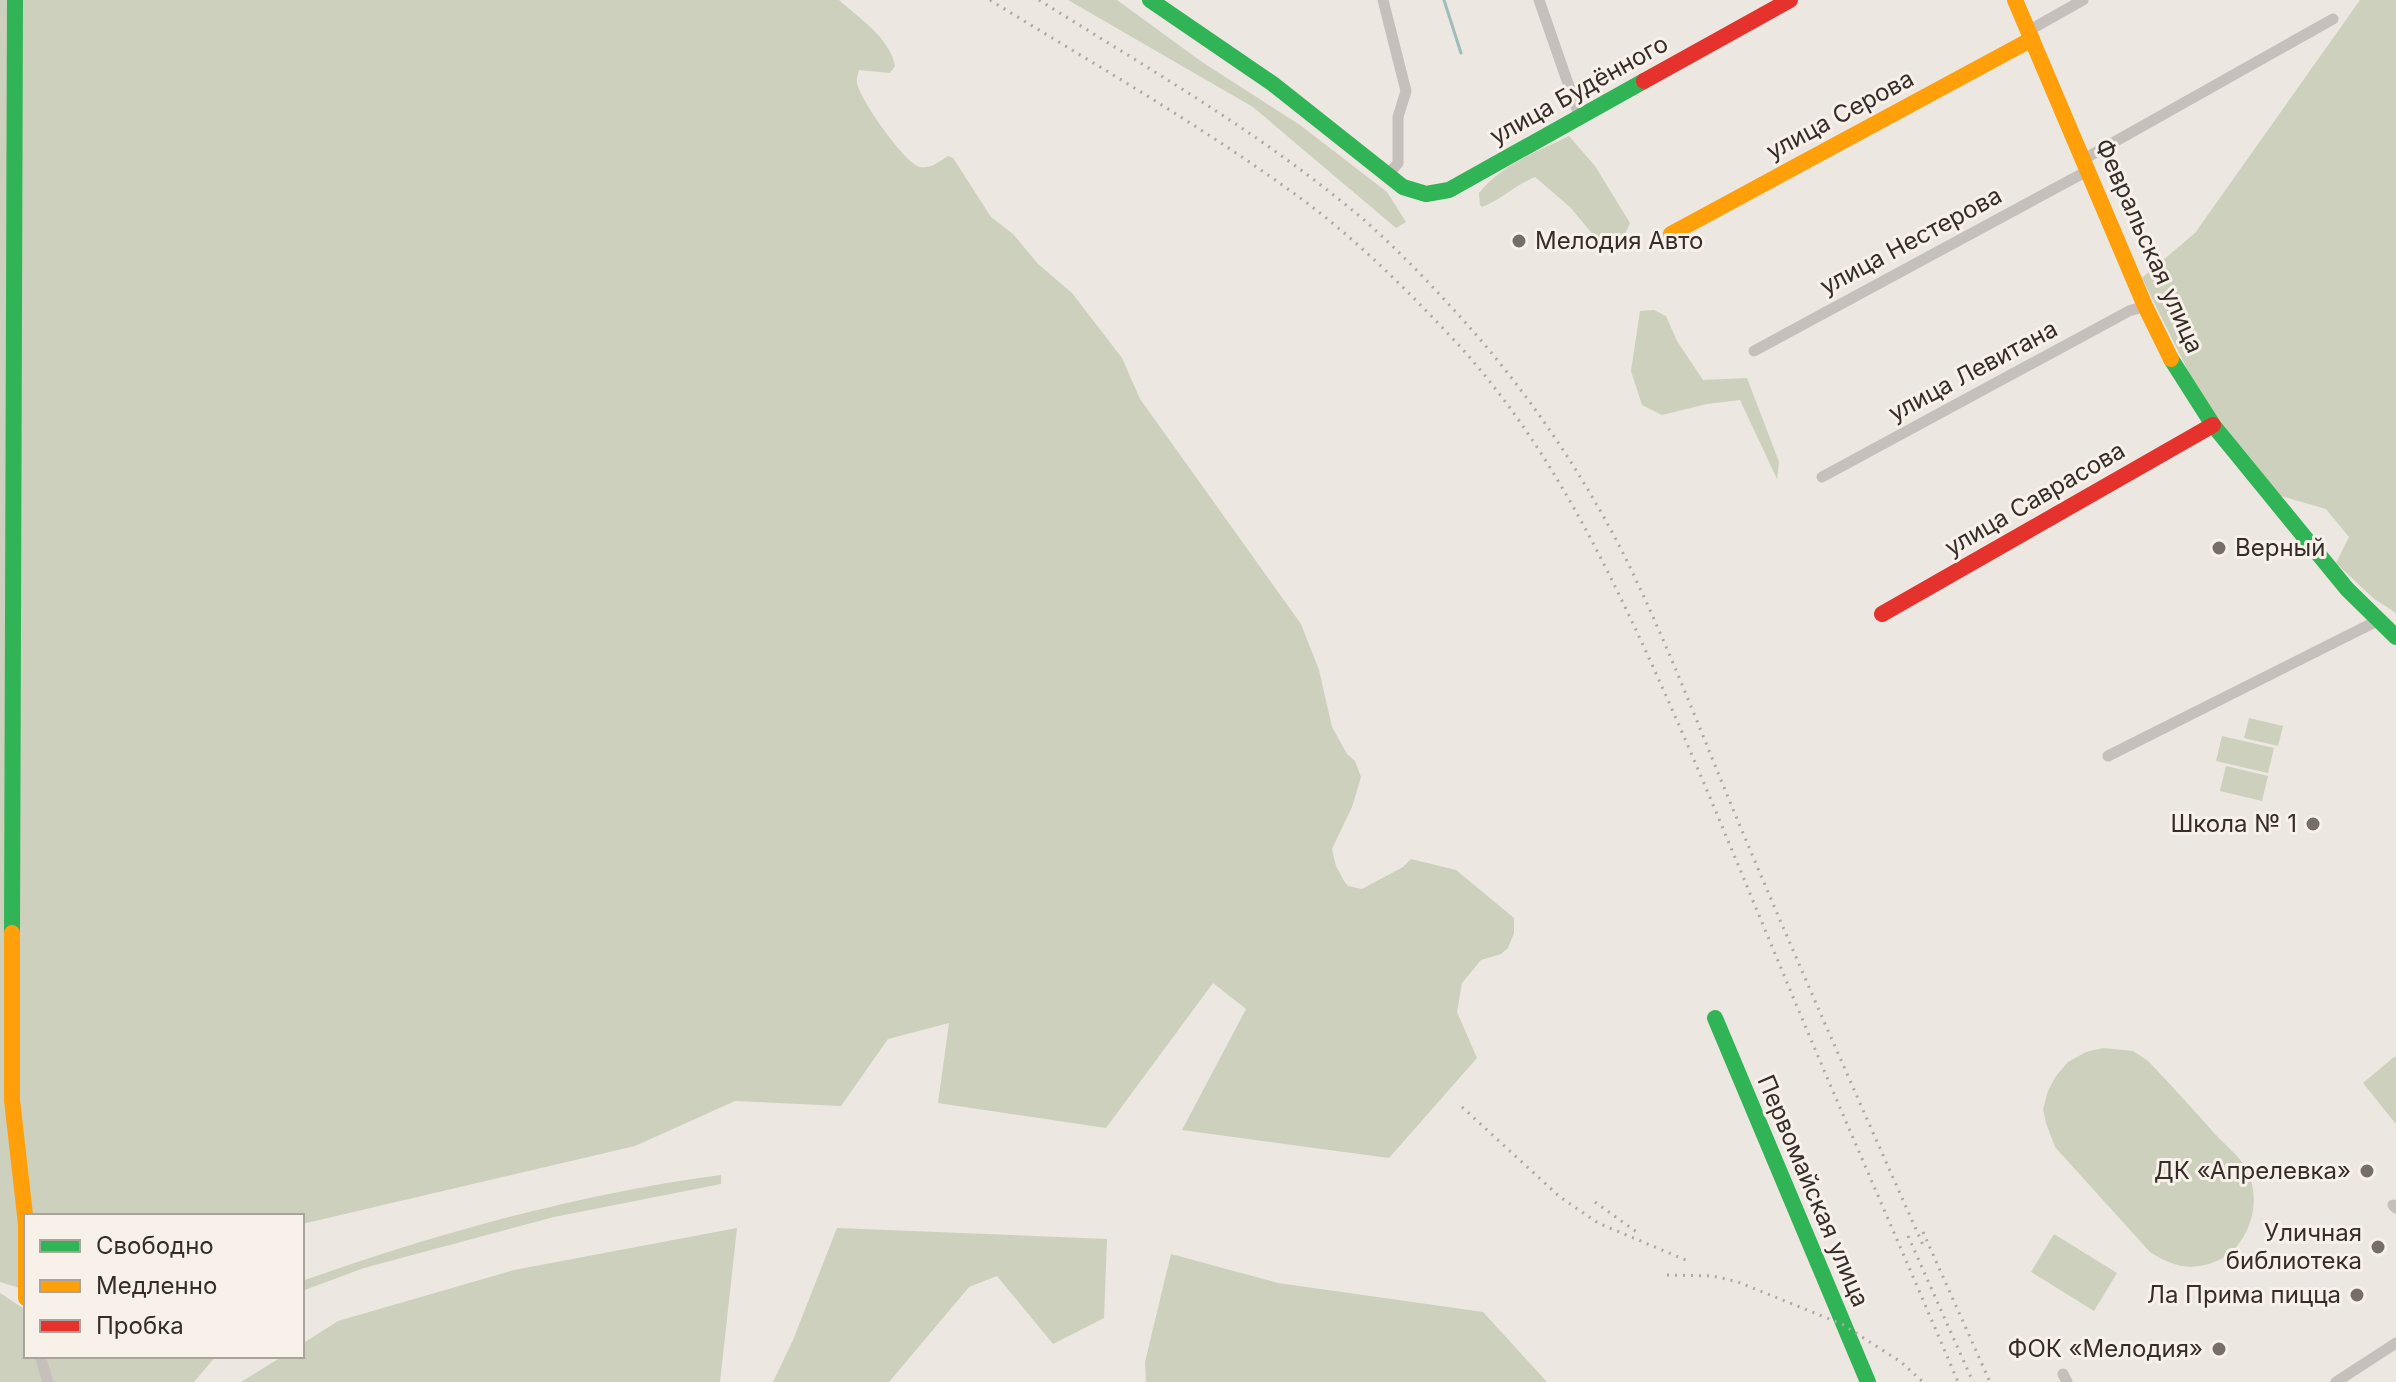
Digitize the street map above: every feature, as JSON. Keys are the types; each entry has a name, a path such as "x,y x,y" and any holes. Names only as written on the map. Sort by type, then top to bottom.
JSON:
{"street":[{"path":"15,0 12,1100 25,1214"},
{"name":"улица Будённого","path":"1150,0 1273,84 1388,175 1416,192 1438,194 1790,0"},
{"path":"1383,0 1406,91 1398,117 1398,163 1388,175"},
{"path":"1539,0 1580,118"},
{"name":"Февральская улица","path":"2015,0 2145,306 2175,366 2213,425 2347,589 2396,637"},
{"name":"улица Серова","path":"1671,234 2030,35 2083,0"},
{"name":"улица Нестерова","path":"1754,351 2087,165 2333,19"},
{"name":"улица Левитана","path":"1822,477 2129,311 2145,306"},
{"name":"улица Саврасова","path":"1882,614 2213,425"},
{"path":"2108,756 2377,621"},
{"name":"Первомайская улица","path":"1715,1018 1868,1382"},
{"path":"2336,1382 2396,1343"},
{"path":"41,1358 48,1382"}],"green space":[{"path":"0,0 839,0 873,29 892,56 895,66 890,73 859,70 857,79 860,91 884,130 904,155 920,167 932,166 948,156 953,158 991,217 1013,234 1038,264 1072,293 1122,358 1140,399 1301,624 1319,670 1332,727 1347,754 1355,761 1361,777 1352,807 1332,849 1344,881 1348,886 1362,889 1403,867 1411,859 1456,870 1514,918 1514,933 1508,948 1501,954 1481,960 1462,983 1457,1012 1477,1058 1389,1158 1182,1130 1246,1009 1213,983 1106,1128 938,1103 949,1023 888,1039 841,1106 735,1101 635,1146 304,1224 304,1214 24,1214 24,1289 0,1282"},
{"path":"1068,0 1117,0 1202,62 1300,125 1387,192 1406,222 1396,228 1253,107"},
{"path":"2360,0 2396,0 2396,613 2373,598 2336,563 2349,537 2326,509 2281,496 2201,397 2142,278 2195,233"},
{"path":"1569,136 1595,166 1630,223 1621,243 1595,237 1570,207 1535,177 1488,204 1480,205 1479,193 1499,174"},
{"path":"1654,310 1666,316 1677,341 1703,380 1747,378 1779,462 1777,479 1740,400 1662,415 1642,405 1631,371 1640,311"},
{"path":"2249,718 2283,726 2278,746 2244,738"},
{"path":"2222,736 2274,748 2268,773 2216,761"},
{"path":"2226,766 2268,776 2262,801 2220,791"},
{"path":"2103,1048 2133,1051 2148,1061 2244,1165 2253,1189 2254,1205 2242,1239 2224,1258 2192,1267 2167,1261 2150,1252 2055,1147 2043,1109 2048,1091 2068,1062 2086,1052"},
{"path":"2396,1057 2396,1124 2363,1083"},
{"path":"721,1175 721,1184 554,1217 364,1268 304,1290 304,1280 457,1231 561,1204"},
{"path":"737,1228 720,1382 241,1382 280,1358 304,1358 304,1343 338,1321 514,1270"},
{"path":"837,1228 1107,1239 1104,1318 1053,1344 997,1276 969,1287 889,1382 773,1382"},
{"path":"2054,1234 2117,1273 2094,1311 2031,1272"},
{"path":"1171,1254 1278,1283 1483,1312 1547,1382 1146,1382 1145,1362"},
{"path":"0,1293 24,1309 24,1358 214,1358 194,1382 0,1382"}],"waterway":[{"path":"1444,0 1461,53"}],"railway":[{"path":"990,0 1191,123 1327,218 1437,322 1511,409 1582,523 1642,643 1958,1382"},
{"path":"1039,0 1231,121 1356,213 1400,253 1455,311 1526,397 1589,491 1641,591 1787,936 1923,1245"},
{"path":"1462,1107 1560,1197 1598,1223 1688,1261"},
{"path":"1595,1202 1638,1233"},
{"path":"1923,1232 1990,1382"},
{"path":"1908,1236 1973,1382"},
{"path":"1667,1275 1713,1276 1738,1282 1842,1324 1901,1362 1923,1382"}],"traffic: fast":[{"path":"12,933 15,0"},
{"path":"1150,0 1273,84 1403,187 1426,194 1449,190 1644,81"},
{"path":"2171,359 2213,425 2347,589 2396,637"},
{"path":"1715,1018 1868,1382"}],"traffic: slow":[{"path":"2015,0 2145,306 2171,359"},
{"path":"1671,234 2032,39"},
{"path":"12,933 12,1100 25,1214"}],"traffic: jam":[{"path":"1644,81 1790,0"},
{"path":"1882,614 2213,425"}],"place":[{"name":"Мелодия Авто","path":"1519,241"},
{"name":"Верный","path":"2219,548"},
{"name":"Школа № 1","path":"2313,824"},
{"name":"ДК «Апрелевка»","path":"2367,1171"},
{"name":"Уличная библиотека","path":"2378,1247"},
{"name":"Ла Прима пицца","path":"2357,1295"},
{"name":"ФОК «Мелодия»","path":"2219,1349"}]}
